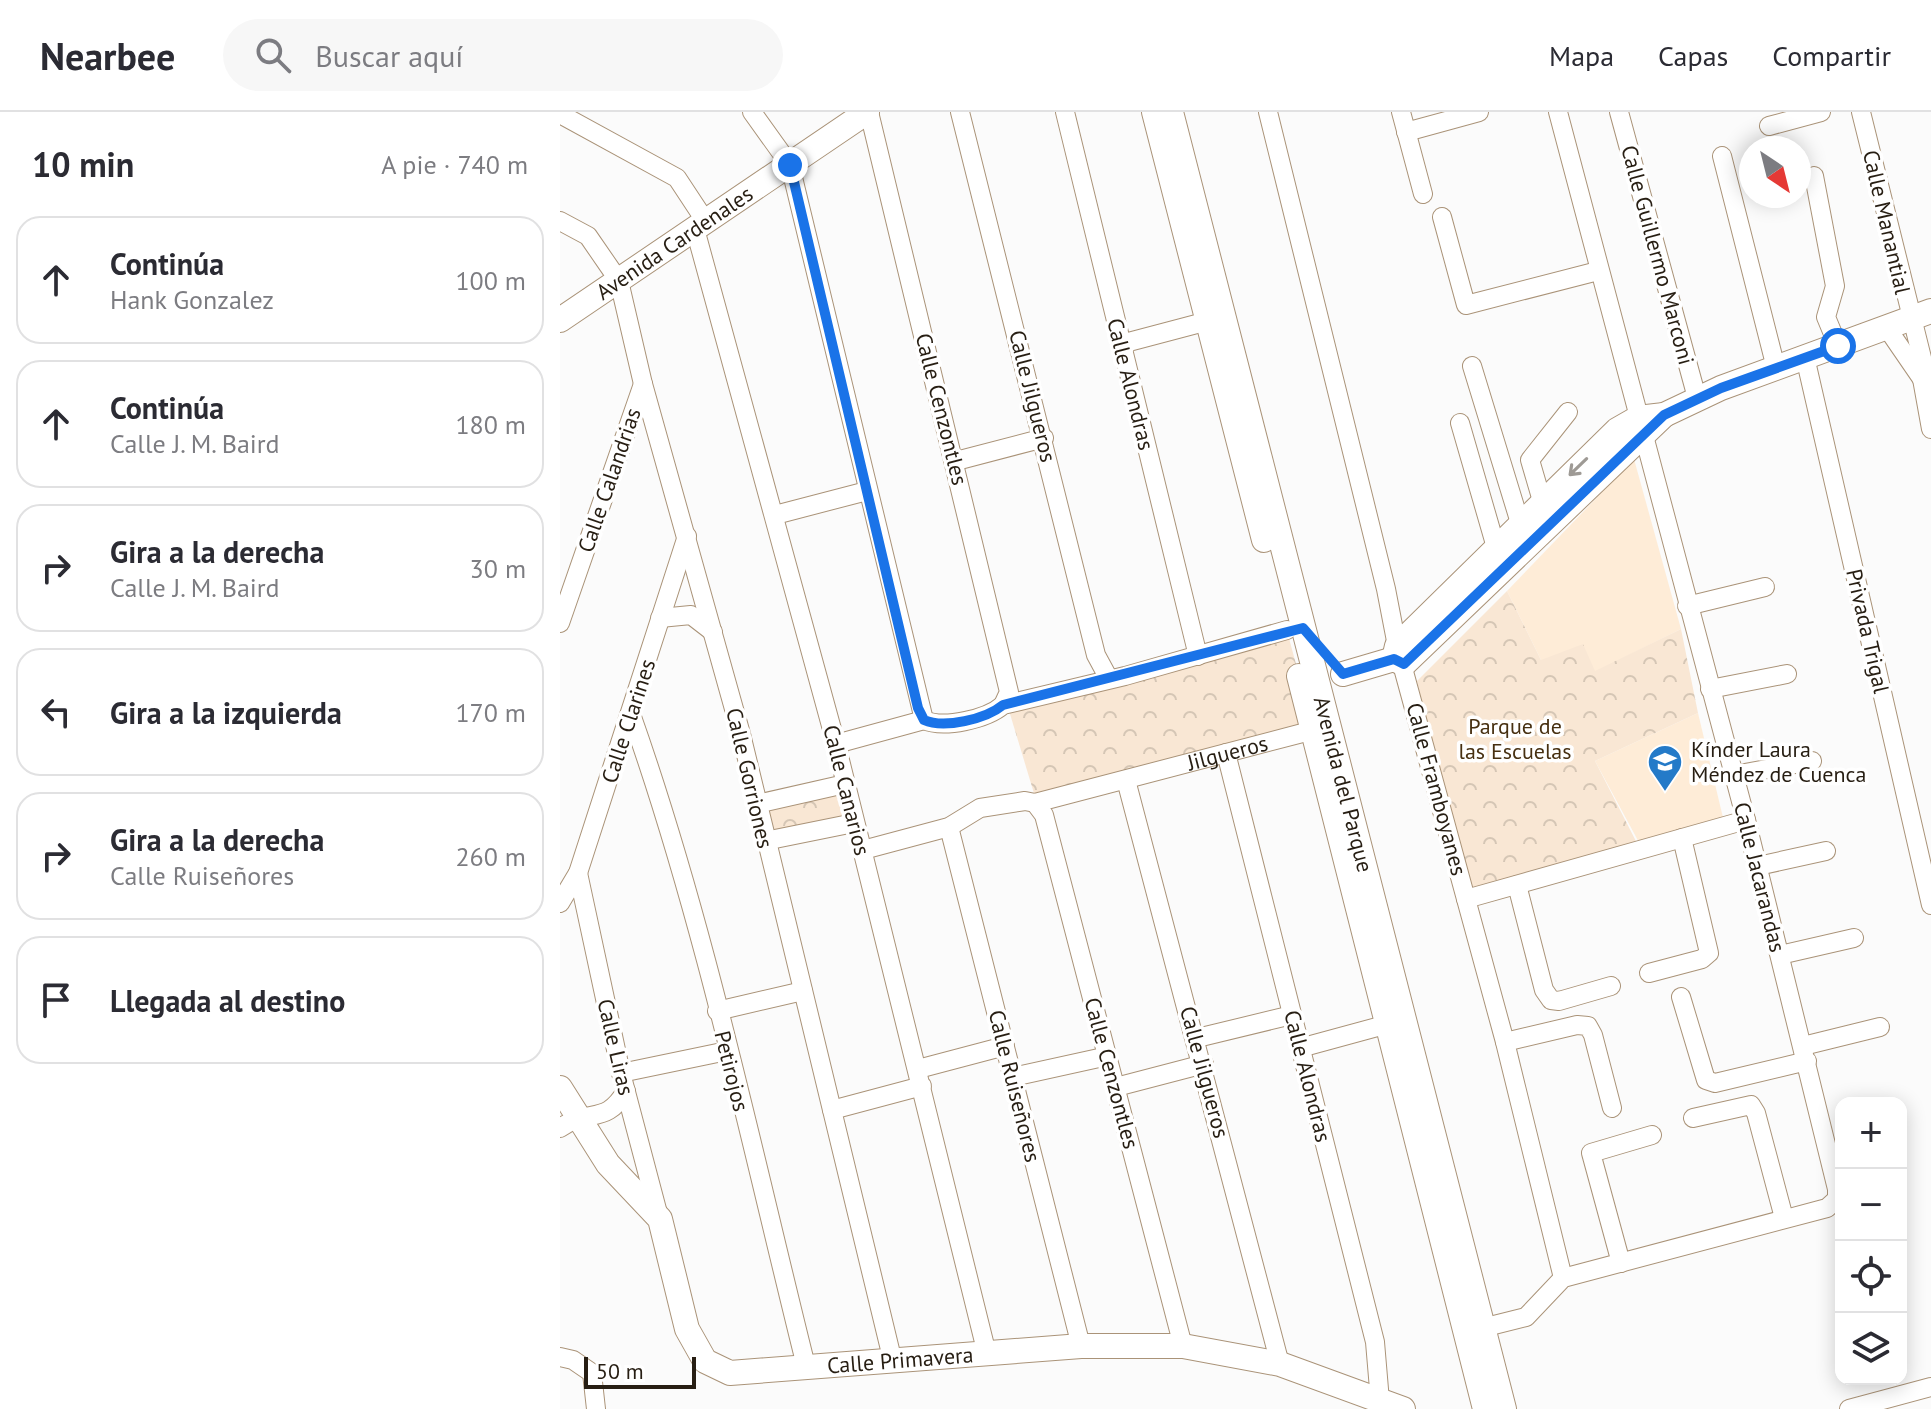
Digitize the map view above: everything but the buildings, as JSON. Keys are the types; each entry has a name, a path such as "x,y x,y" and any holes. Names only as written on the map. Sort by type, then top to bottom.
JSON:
{"street":[{"path":"752,112 790,165 924,720"},
{"name":"Avenida Cardenales","path":"560,320 868,112"},
{"name":"Calle Cenzontles","path":"868,112 956,461 1009,692 1003,705"},
{"name":"Calle Jilgueros","path":"960,112 1096,655 1109,679"},
{"name":"Calle Alondras","path":"1065,112 1198,656"},
{"name":"Avenida del Parque","path":"1154,112 1504,1409"},
{"name":"Avenida del Parque","path":"1171,112 1295,629"},
{"path":"1401,112 1423,194"},
{"path":"1406,132 1479,112"},
{"path":"1558,112 1641,428"},
{"name":"Calle Guillermo Marconi","path":"1619,112 1697,398"},
{"path":"1769,126 1821,112"},
{"name":"Calle Manantial","path":"1861,112 1920,314 1922,379 1931,429"},
{"name":"Calle Framboyanes","path":"1272,113 1383,574 1398,657 1505,1042 1563,1278"},
{"name":"Calle Canarios","path":"560,114 677,178 700,225 863,850 987,1354"},
{"path":"1722,156 1776,368"},
{"path":"1814,176 1835,286 1826,317 1838,346"},
{"path":"1442,217 1466,305 1598,271"},
{"name":"Calle Gorriones","path":"560,221 588,236 619,281 643,384 687,535 757,804 893,1362"},
{"path":"1343,674 1398,657 1641,428 1697,398 1920,314"},
{"path":"1121,344 1208,321"},
{"name":"Calle Manantial","path":"1887,328 1922,379"},
{"name":"Privada Trigal","path":"1805,357 1931,905"},
{"path":"1472,366 1520,523"},
{"name":"Calle Calandrias","path":"560,623 643,384"},
{"path":"1542,501 1530,460 1568,412"},
{"path":"1460,423 1497,551"},
{"path":"1398,657 1520,523 1617,430 1641,428"},
{"name":"Calle Jacarandas","path":"1641,428 1805,1054 1833,1132 1837,1199 1827,1208 1784,1218"},
{"path":"956,461 1044,438"},
{"path":"775,515 867,491"},
{"name":"Calle Clarines","path":"560,902 578,873 687,535"},
{"path":"1687,606 1765,587"},
{"path":"660,618 691,615 713,632"},
{"path":"836,744 924,720 935,725 993,713 1003,705 1295,629 1343,674"},
{"path":"1322,728 1343,674"},
{"path":"1710,689 1787,674"},
{"name":"Petirojos","path":"631,714 653,777 717,1011 806,1366"},
{"name":"Avenida del Parque","path":"1322,728 1388,1024 1485,1409"},
{"name":"Jilgueros","path":"863,850 949,827 980,808 1025,801 1035,803 1322,728"},
{"name":"Calle Alondras","path":"1226,753 1392,1405"},
{"path":"616,761 639,763 653,777"},
{"path":"1734,775 1812,761"},
{"name":"Calle Jilgueros","path":"1126,780 1204,1064 1280,1364"},
{"path":"757,804 845,784"},
{"name":"Calle Cenzontles","path":"1035,803 1044,815 1183,1346"},
{"path":"1466,899 1746,820"},
{"path":"765,841 854,823"},
{"name":"Calle Ruiseñores","path":"949,827 1081,1346"},
{"path":"1649,973 1702,959 1709,953 1682,838"},
{"path":"1758,866 1826,851"},
{"name":"Calle Liras","path":"578,873 623,1082 660,1219"},
{"path":"1517,885 1544,990 1551,1000 1559,1001 1611,986"},
{"path":"560,902 587,923"},
{"path":"1780,955 1854,938"},
{"path":"717,1011 803,991"},
{"path":"1681,997 1706,1080 1715,1083 1880,1027"},
{"path":"1197,1038 1292,1015"},
{"path":"1300,1048 1388,1024"},
{"path":"1505,1042 1577,1025 1588,1026 1612,1108"},
{"path":"832,1110 1005,1046"},
{"path":"569,1122 615,1109 623,1082 727,1051"},
{"path":"1013,1077 1108,1056"},
{"path":"1116,1087 1204,1064"},
{"name":"Calle Primavera","path":"560,1088 569,1122 660,1219 687,1329 705,1361 730,1373 1081,1346 1183,1346 1280,1364 1392,1405"},
{"path":"1482,1328 1526,1317 1563,1278 1784,1218 1756,1113 1751,1105 1693,1118"},
{"path":"1621,1263 1591,1153 1652,1135"},
{"path":"560,1357 573,1360 592,1373 596,1409"},
{"path":"1849,1409 1931,1387"}],"shaded area":[{"path":"1634,459 1681,629 1595,672 1541,660 1507,591"},
{"name":"Kínder Laura Méndez de Cuenca","path":"1698,713 1725,826 1642,848 1595,761"}],"green space":[{"name":"Parque de las Escuelas","path":"1507,591 1541,660 1583,644 1595,671 1681,629 1698,713 1595,761 1640,849 1466,899 1417,681"},
{"path":"1287,631 1314,730 1036,800 1007,704"},
{"path":"845,784 854,823 765,841 757,804"}],"place":[{"name":"Kínder Laura Méndez de Cuenca","path":"1665,793"}],"route":[{"path":"790,165 918,708 924,720 935,725 993,713 1003,705 1125,676 1287,630 1303,628 1343,674 1394,659 1404,664 1644,438 1664,415 1721,388 1838,346"}]}
